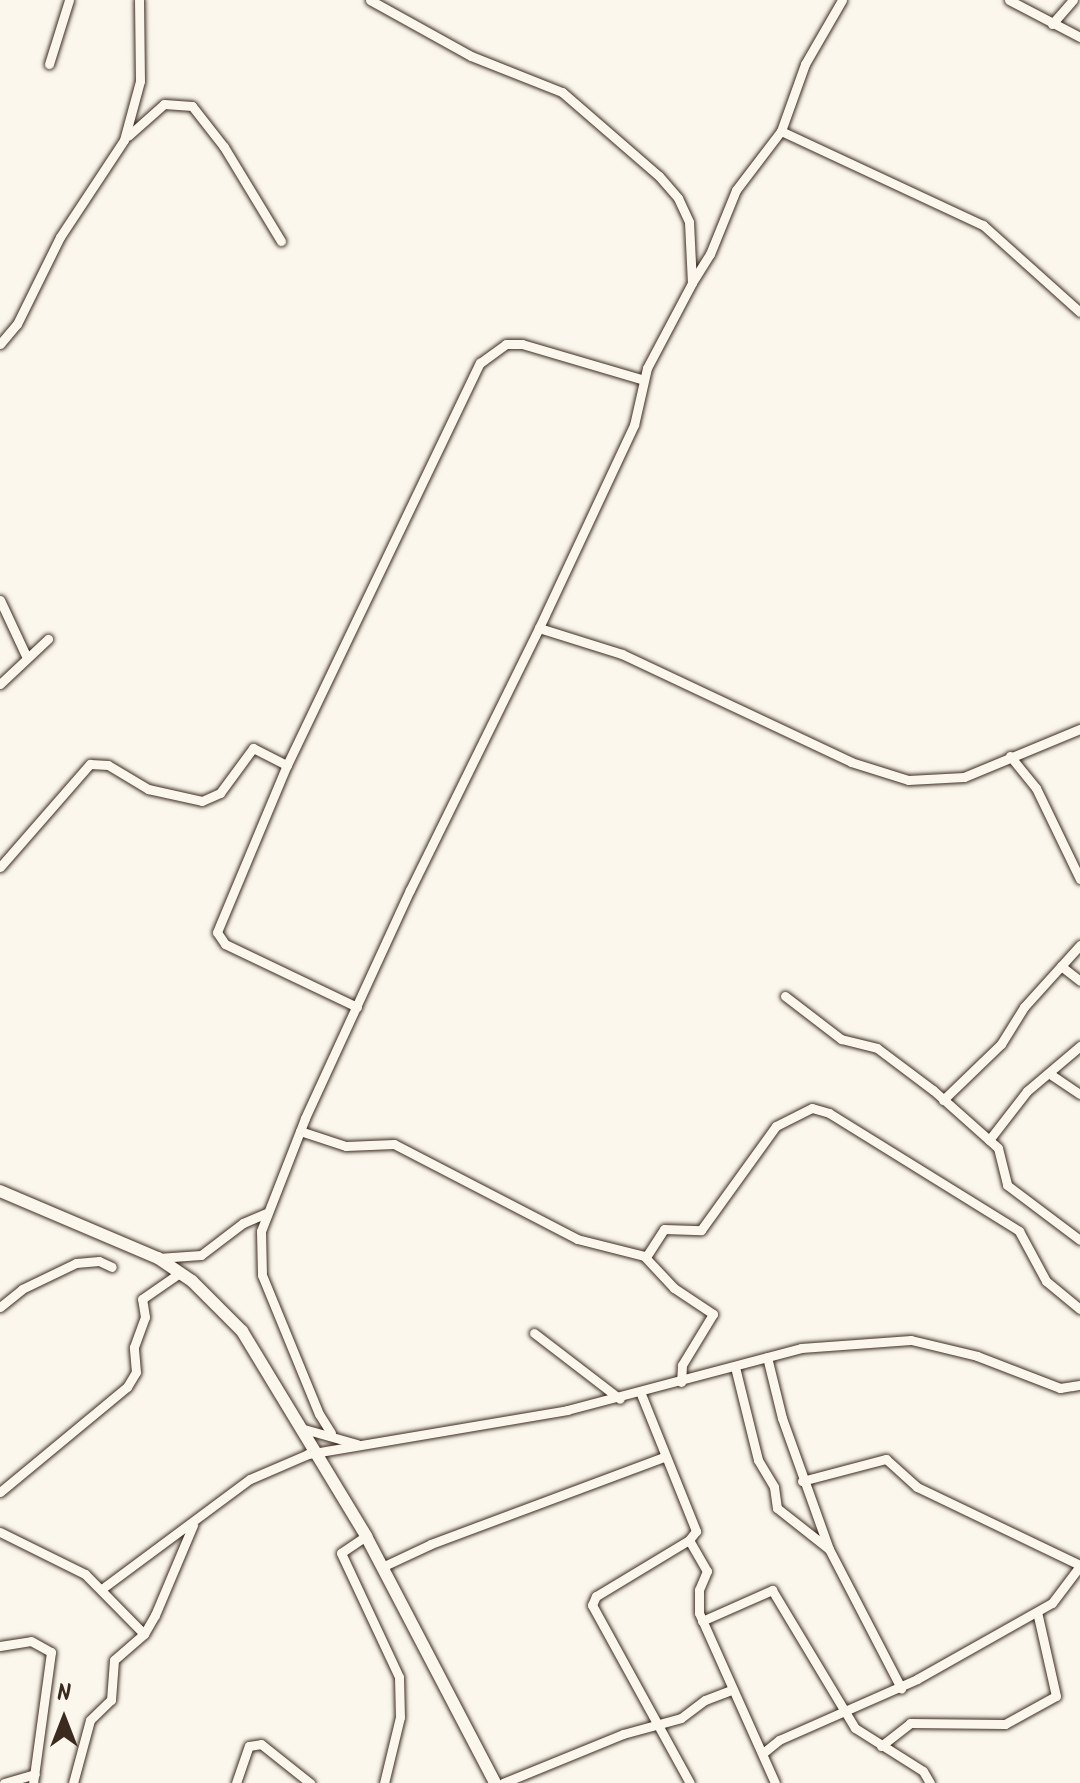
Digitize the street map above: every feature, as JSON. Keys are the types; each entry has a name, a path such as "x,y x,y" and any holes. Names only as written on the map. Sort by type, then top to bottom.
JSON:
{"street":[{"path":"49,64 69,0"},
{"path":"124,140 140,81 139,0"},
{"path":"370,0 471,56 562,92 643,160 683,208 692,239 692,283"},
{"path":"331,1433 319,1414 262,1275 259,1241 266,1213 357,1007 634,425 644,380 669,319 710,254 736,190 781,131 805,64 842,0"},
{"path":"1009,0 1080,37"},
{"path":"1052,24 1073,0"},
{"path":"0,344 17,324 60,237 124,140 143,117 164,104 192,106 231,157 281,241"},
{"path":"781,131 983,225 1080,312"},
{"path":"357,1007 225,944 217,932 287,765 480,363 506,344 522,344 644,380"},
{"path":"0,600 27,658"},
{"path":"539,628 622,654 891,776 926,781 964,777 1080,729"},
{"path":"0,684 48,639"},
{"path":"0,867 90,764 108,765 148,789 202,801 227,785 253,748 287,765"},
{"path":"1010,756 1036,788 1078,873"},
{"path":"943,1100 1001,1044 1080,945"},
{"path":"1061,966 1080,981"},
{"path":"785,996 851,1045 885,1053 943,1100 989,1140 1000,1154 1007,1185 1080,1240"},
{"path":"989,1140 1027,1091 1080,1046"},
{"path":"1050,1074 1080,1094"},
{"path":"646,1257 664,1229 701,1230 776,1126 812,1108 829,1113 1019,1231 1046,1281 1080,1309"},
{"path":"300,1131 346,1146 394,1144 577,1239 646,1257 674,1288 713,1314 682,1365 681,1382"},
{"path":"0,1191 158,1258 181,1272 242,1331 366,1536 495,1783"},
{"path":"158,1258 201,1255 243,1223 266,1213"},
{"path":"0,1307 22,1289 76,1263 99,1261 112,1267"},
{"path":"0,1492 127,1387 136,1372 134,1347 145,1317 142,1299 181,1272"},
{"path":"534,1333 620,1399"},
{"path":"103,1588 193,1525 250,1479 317,1452 485,1426 620,1399 767,1357 845,1342 911,1340 977,1356 1060,1388 1080,1385"},
{"path":"767,1357 802,1481 829,1549 901,1688"},
{"path":"735,1367 758,1460 774,1487 777,1508 829,1549"},
{"path":"641,1394 664,1457 693,1517 696,1531 689,1540 640,1565 592,1601 656,1726 690,1783"},
{"path":"304,1429 331,1433 357,1444"},
{"path":"382,1567 431,1544 664,1457"},
{"path":"763,1753 779,1740 901,1688 1037,1612 1063,1592 1080,1565 917,1487 886,1459 802,1481"},
{"path":"73,1783 90,1720 111,1700 114,1660 144,1634 193,1525"},
{"path":"0,1532 79,1570 103,1588 144,1634"},
{"path":"366,1536 341,1553 399,1677 400,1717 384,1783"},
{"path":"689,1540 707,1571 698,1599 702,1621 775,1783"},
{"path":"702,1621 772,1590 844,1714 860,1734 928,1775 930,1783"},
{"path":"881,1746 910,1723 1005,1724 1056,1696 1037,1612"},
{"path":"0,1646 31,1641 51,1652 34,1778 4,1783"},
{"path":"503,1783 623,1734 656,1726 731,1690"},
{"path":"236,1783 249,1746 261,1744 310,1783"}]}
